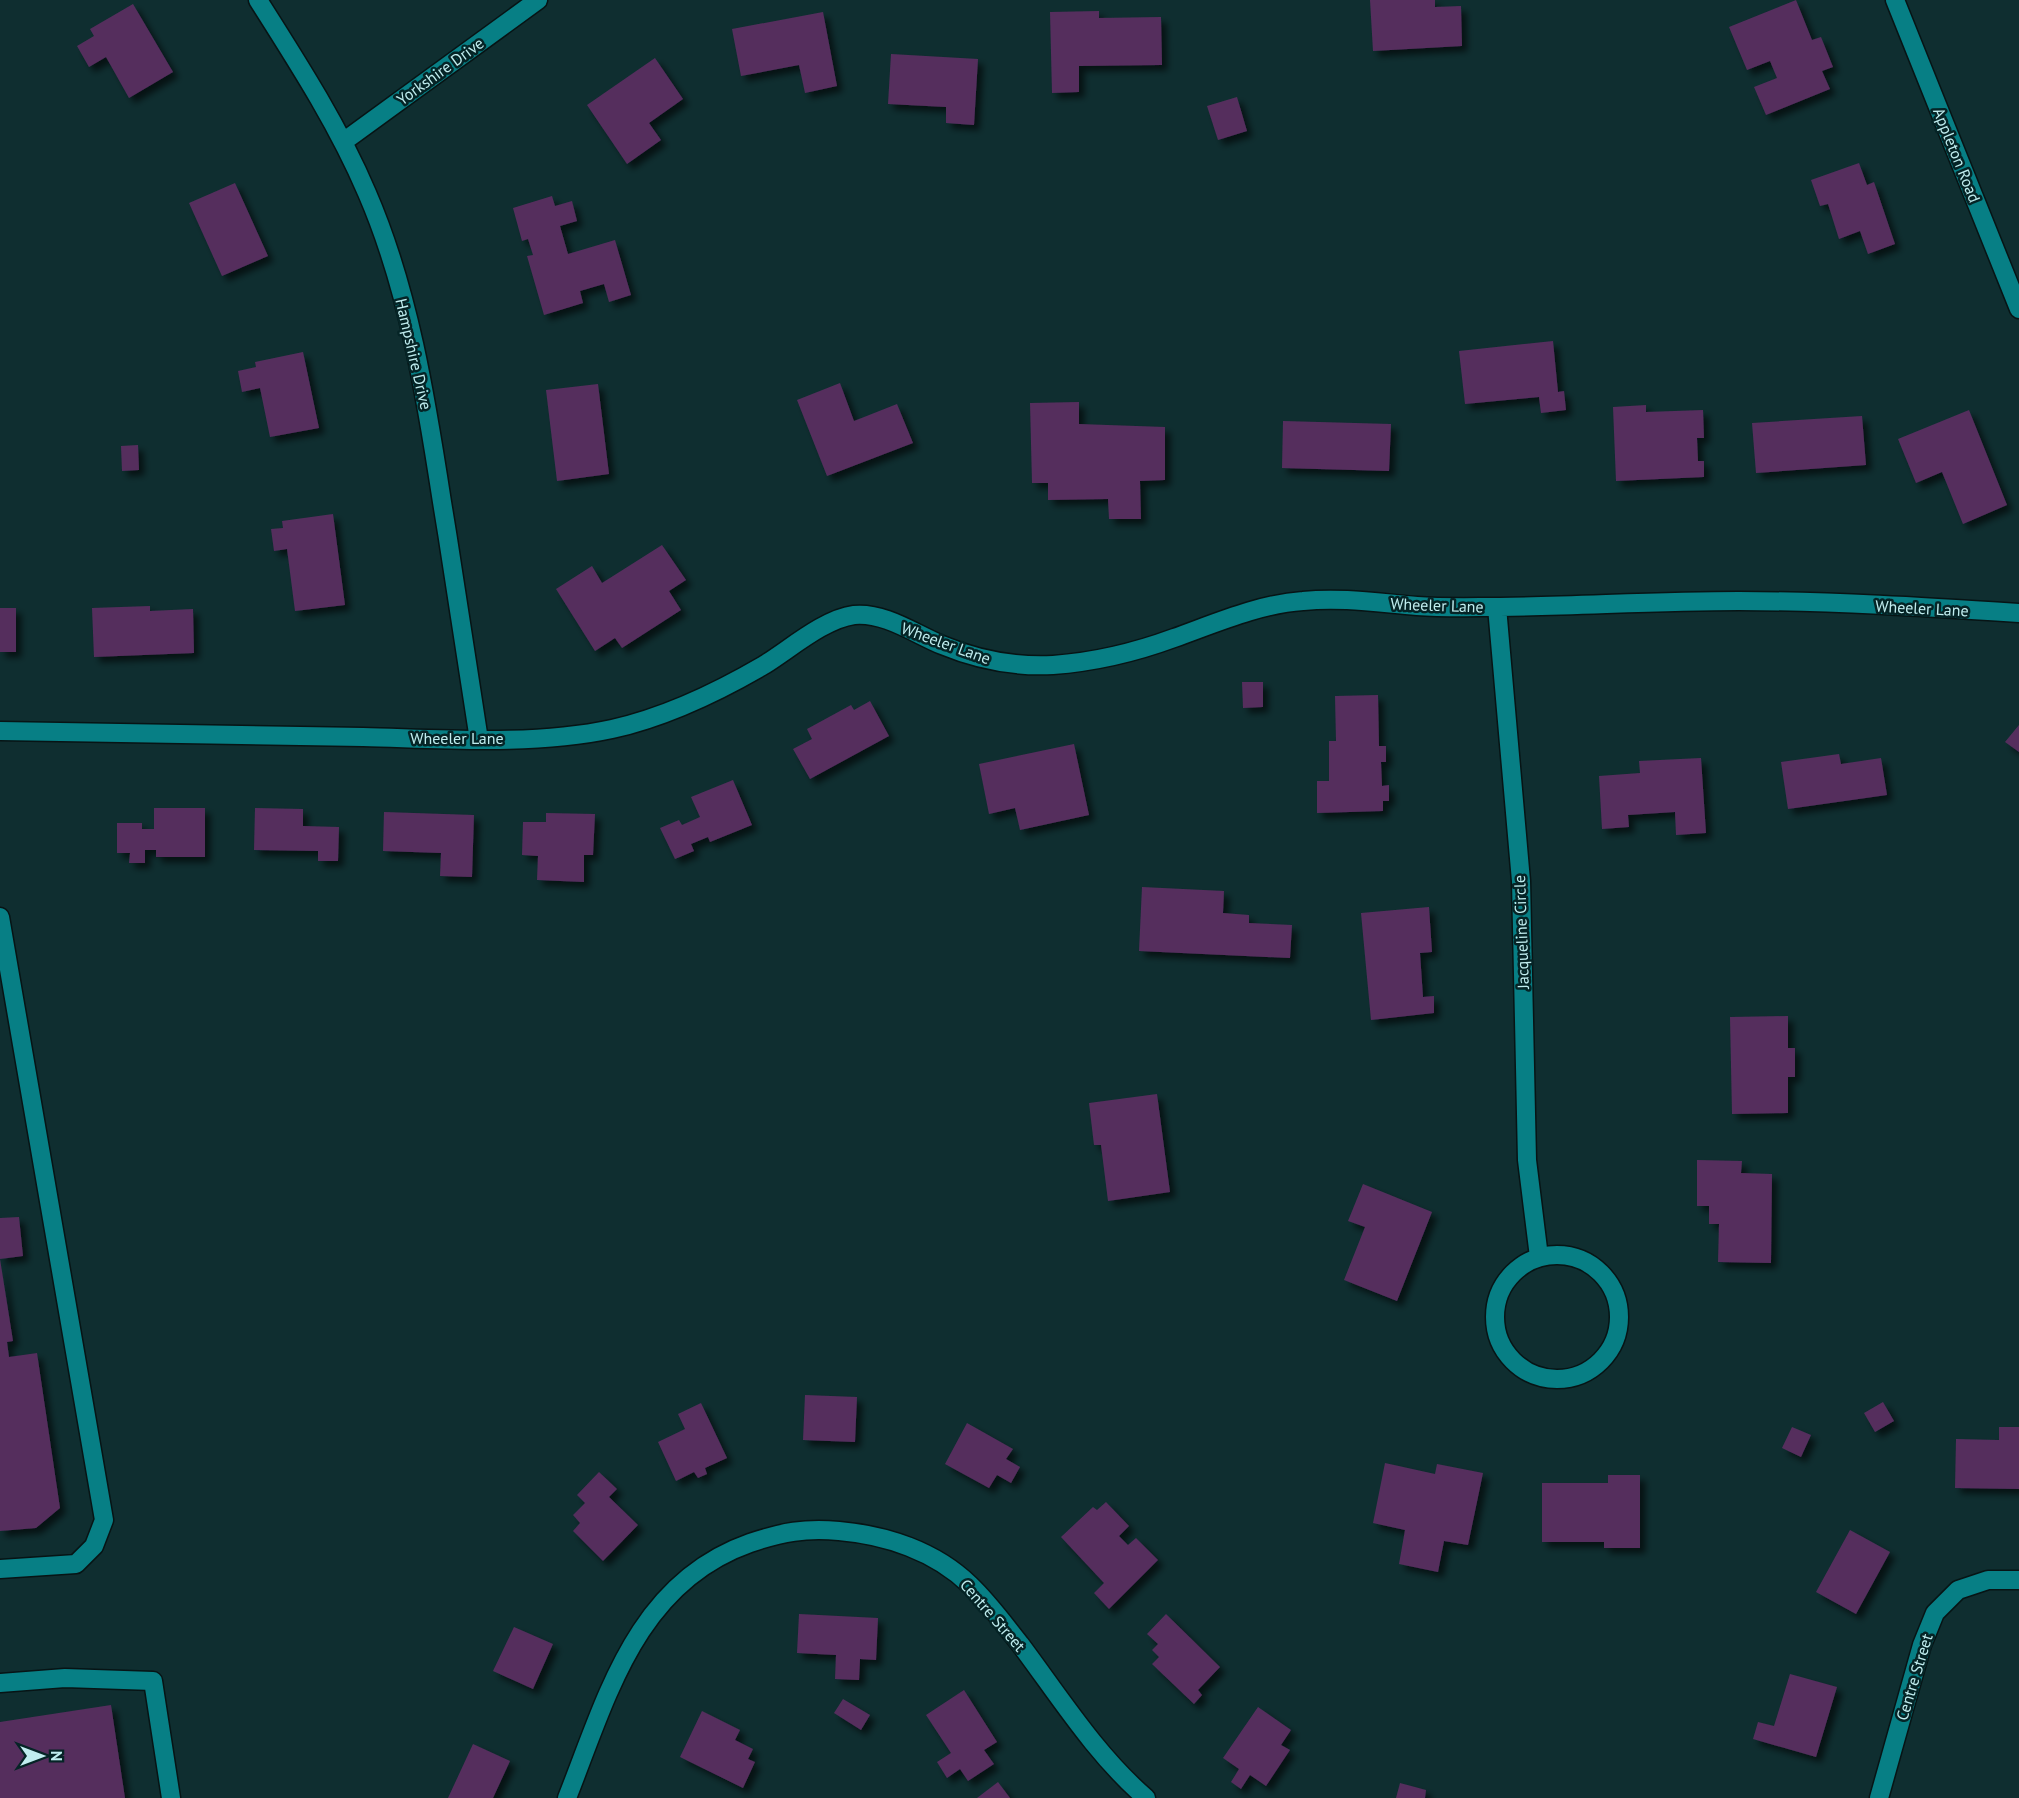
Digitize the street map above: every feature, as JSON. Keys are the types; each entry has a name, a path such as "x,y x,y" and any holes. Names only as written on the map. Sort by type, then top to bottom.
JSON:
{"street":[{"name":"Hampshire Drive","path":"258,0 318,94 368,195 388,248 418,365 431,428 479,740"},
{"name":"Yorkshire Drive","path":"343,142 538,0"},
{"name":"Appleton Road","path":"1895,0 2019,309"},
{"name":"Wheeler Lane","path":"0,731 479,740 566,736 613,729 663,714 701,699 732,683 829,624 852,615 875,616 946,647 990,661 1022,665 1077,662 1133,651 1269,606 1299,601 1326,600 1423,606 1497,607 1740,601 1922,607 2019,613"},
{"name":"Jacqueline Circle","path":"1497,607 1521,881 1527,1160 1539,1257"},
{"path":"0,917 104,1520 94,1546 76,1564 0,1569"},
{"path":"1554,1254 1580,1259 1594,1266 1605,1277 1616,1297 1620,1318 1616,1340 1602,1361 1582,1375 1565,1380 1533,1376 1516,1366 1498,1339 1494,1319 1496,1304 1504,1283 1524,1264 1539,1257 1554,1254"},
{"name":"Centre Street","path":"567,1798 621,1664 645,1623 671,1592 701,1567 737,1548 782,1532 824,1529 866,1533 905,1544 939,1562 970,1584 1002,1620 1100,1749 1146,1798"},
{"name":"Centre Street","path":"1879,1798 1922,1645 1935,1613 1958,1590 1988,1580 2019,1580"},
{"path":"0,1683 65,1678 153,1681 171,1798"}],"building":[{"path":"1370,0 1435,0 1435,7 1461,6 1462,46 1373,51"},
{"path":"1796,0 1812,40 1821,37 1833,67 1822,71 1830,89 1766,115 1754,87 1777,78 1770,61 1747,70 1729,27"},
{"path":"133,4 173,72 129,98 106,57 89,67 77,46 94,36 90,29"},
{"path":"1099,11 1099,18 1161,17 1162,65 1079,66 1079,92 1052,93 1050,12"},
{"path":"823,12 837,86 805,93 799,65 741,76 732,29"},
{"path":"891,54 978,59 974,125 946,123 946,107 888,104"},
{"path":"655,58 683,99 649,123 661,140 627,164 587,105"},
{"path":"1237,97 1247,131 1218,140 1207,106"},
{"path":"1859,163 1867,185 1874,182 1895,244 1868,254 1860,231 1839,239 1828,204 1820,206 1811,180"},
{"path":"235,183 268,256 222,276 189,203"},
{"path":"552,196 555,206 572,201 577,221 560,226 568,254 615,240 631,295 609,302 604,284 580,291 583,303 544,315 527,256 533,255 528,239 522,241 513,208"},
{"path":"1553,341 1558,392 1564,391 1566,410 1541,413 1539,397 1465,404 1459,351"},
{"path":"303,352 319,428 270,437 260,388 242,392 238,371 256,367 255,362"},
{"path":"840,383 854,421 897,404 913,443 827,476 797,400"},
{"path":"598,384 609,474 557,481 546,390"},
{"path":"1079,402 1079,424 1165,427 1165,480 1140,481 1141,519 1109,519 1108,499 1048,500 1048,483 1032,483 1030,403"},
{"path":"1646,405 1646,412 1703,410 1704,438 1697,438 1698,461 1704,461 1704,477 1616,481 1613,407"},
{"path":"1969,410 2007,505 1963,524 1942,472 1916,483 1898,439"},
{"path":"1862,416 1866,465 1756,473 1752,423"},
{"path":"1283,421 1391,424 1389,471 1282,468"},
{"path":"138,445 139,470 122,471 121,446"},
{"path":"333,514 345,605 295,611 287,549 274,551 271,529 283,528 282,521"},
{"path":"662,545 686,580 669,591 681,610 622,648 615,638 595,651 556,589 592,566 602,583"},
{"path":"150,606 150,611 193,609 194,653 94,657 92,608"},
{"path":"0,608 16,608 16,652 0,652"},
{"path":"1242,682 1263,682 1263,707 1243,708"},
{"path":"1378,695 1379,746 1386,746 1386,762 1381,762 1382,786 1389,785 1389,801 1383,801 1383,811 1317,813 1317,781 1329,781 1329,741 1336,741 1335,696"},
{"path":"870,701 889,736 810,779 793,749 812,739 807,729 851,705 854,710"},
{"path":"2019,725 2019,752 2005,742"},
{"path":"1074,744 1089,815 1020,830 1015,808 989,814 979,764"},
{"path":"1839,754 1841,764 1881,758 1887,795 1788,809 1781,762"},
{"path":"1701,758 1706,833 1676,835 1675,812 1628,815 1629,827 1602,829 1599,776 1640,773 1639,761"},
{"path":"733,780 752,825 710,842 708,837 691,844 694,851 675,859 660,828 679,820 682,825 700,817 691,797"},
{"path":"154,808 205,808 205,857 156,857 156,850 145,850 145,863 129,863 130,853 117,853 117,823 142,823 142,829 154,829"},
{"path":"255,808 303,809 303,826 339,827 338,861 318,861 318,851 254,850"},
{"path":"384,812 474,815 472,877 440,876 441,853 383,851"},
{"path":"546,813 595,814 593,855 584,855 584,882 537,880 538,856 522,855 523,822 546,822"},
{"path":"1142,887 1224,891 1223,913 1249,915 1249,923 1292,925 1290,958 1139,951"},
{"path":"1429,907 1432,952 1420,953 1423,997 1434,996 1434,1013 1371,1020 1361,913"},
{"path":"1788,1016 1788,1048 1795,1048 1795,1077 1788,1077 1788,1113 1732,1114 1730,1017"},
{"path":"1157,1094 1170,1192 1108,1201 1101,1145 1094,1145 1089,1103"},
{"path":"1697,1160 1742,1161 1741,1173 1772,1174 1771,1263 1718,1262 1719,1224 1709,1224 1709,1206 1697,1206"},
{"path":"1363,1184 1432,1212 1397,1301 1344,1280 1365,1227 1348,1221"},
{"path":"19,1217 23,1256 0,1259 0,1218"},
{"path":"0,1259 13,1341 7,1342 9,1357 37,1353 60,1508 36,1528 0,1531"},
{"path":"805,1395 857,1397 855,1442 803,1440"},
{"path":"1883,1402 1894,1421 1875,1432 1864,1413"},
{"path":"701,1403 727,1458 705,1468 707,1474 698,1478 694,1472 676,1481 658,1442 685,1429 678,1414"},
{"path":"967,1423 1013,1449 1006,1459 1020,1467 1011,1483 997,1475 989,1488 945,1464"},
{"path":"1792,1427 1811,1435 1801,1457 1782,1448"},
{"path":"1999,1427 2019,1427 2019,1489 1955,1488 1956,1439 1999,1440"},
{"path":"1385,1463 1435,1474 1437,1464 1483,1473 1468,1545 1444,1541 1438,1572 1399,1564 1405,1530 1373,1523"},
{"path":"599,1472 617,1489 609,1497 638,1525 603,1561 573,1531 580,1523 573,1515 585,1503 577,1495"},
{"path":"1608,1475 1640,1475 1640,1548 1604,1548 1604,1542 1542,1542 1542,1483 1608,1483"},
{"path":"1106,1502 1129,1526 1119,1536 1128,1545 1136,1538 1158,1560 1109,1609 1094,1593 1104,1583 1061,1537 1093,1507 1097,1510"},
{"path":"1850,1530 1890,1552 1856,1614 1816,1592"},
{"path":"799,1614 878,1618 876,1660 860,1659 859,1680 835,1679 836,1655 797,1653"},
{"path":"1166,1614 1220,1667 1198,1690 1202,1695 1194,1704 1152,1664 1159,1657 1152,1650 1158,1644 1147,1634"},
{"path":"514,1627 553,1644 533,1689 493,1671"},
{"path":"1790,1674 1837,1687 1816,1757 1753,1739 1758,1722 1774,1726"},
{"path":"964,1690 997,1742 984,1750 994,1764 968,1781 960,1769 947,1778 937,1762 951,1753 926,1715"},
{"path":"843,1699 870,1715 861,1730 834,1713"},
{"path":"111,1705 125,1798 0,1798 0,1722"},
{"path":"1258,1707 1291,1730 1281,1745 1290,1750 1266,1786 1250,1775 1241,1789 1231,1782 1239,1769 1223,1758"},
{"path":"702,1711 740,1730 735,1740 753,1749 748,1759 755,1762 743,1788 680,1757"},
{"path":"473,1744 510,1761 493,1798 448,1798"},
{"path":"998,1782 1010,1798 977,1798"},
{"path":"1400,1783 1426,1790 1425,1798 1396,1798"}]}
